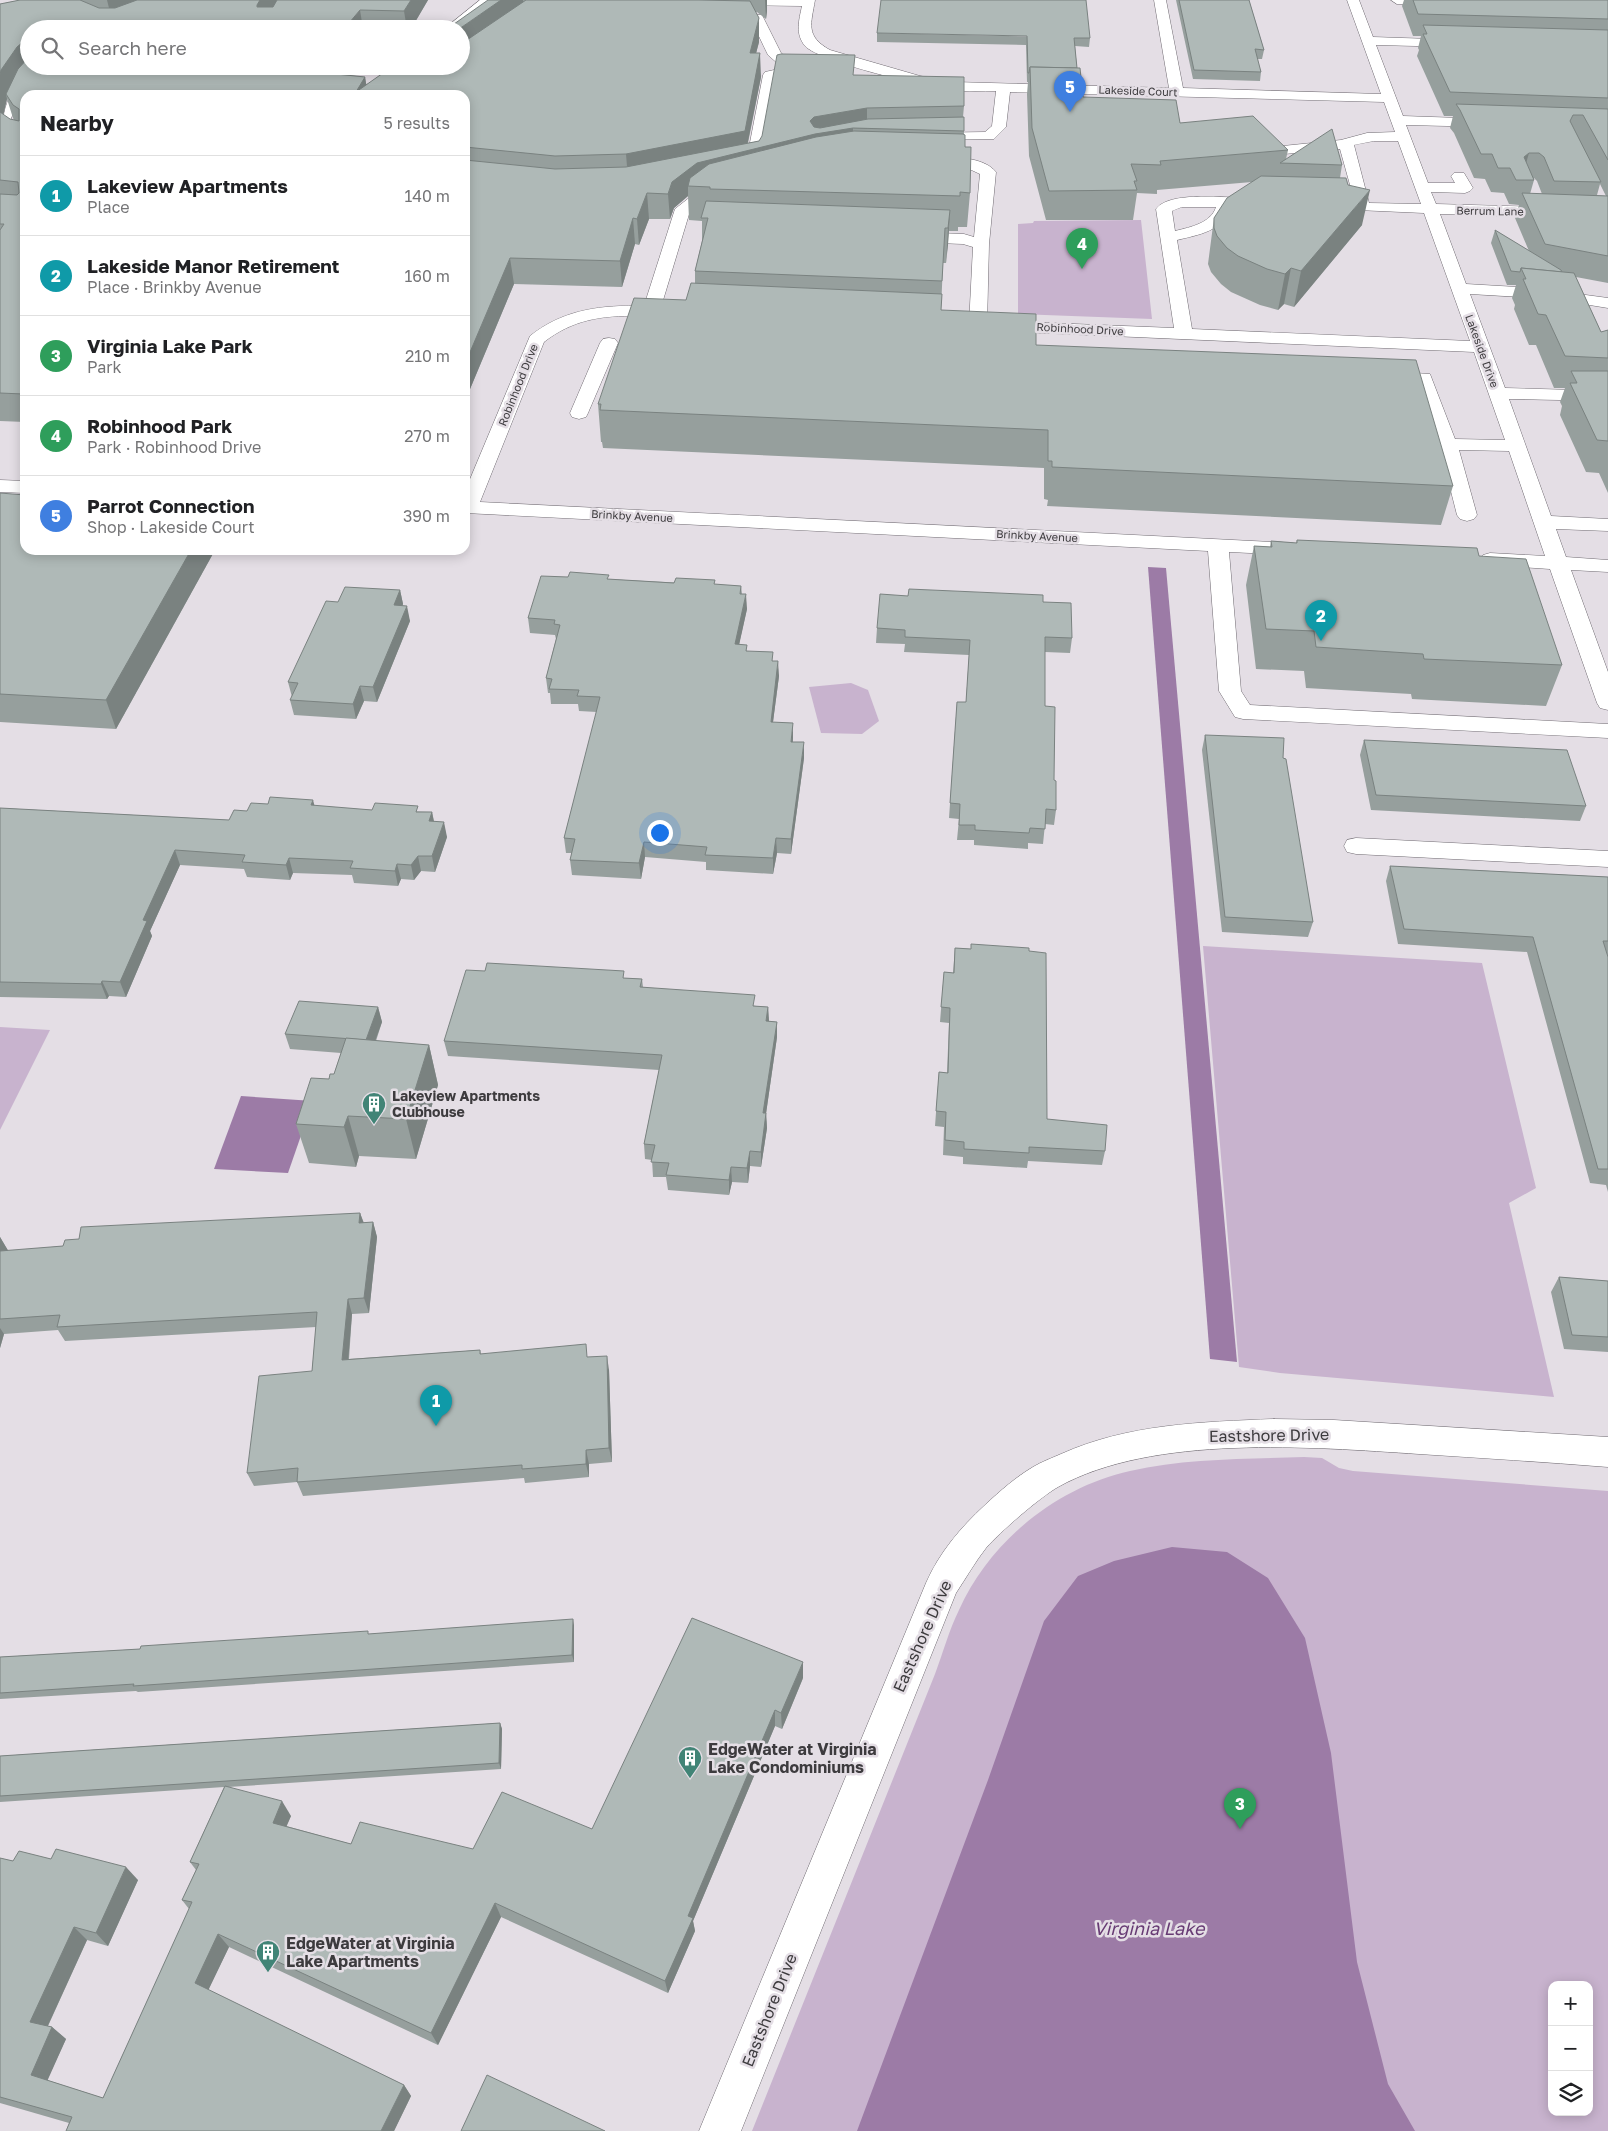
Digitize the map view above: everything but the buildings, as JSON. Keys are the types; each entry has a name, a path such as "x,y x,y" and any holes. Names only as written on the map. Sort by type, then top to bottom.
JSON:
{"street":[{"path":"463,20 487,0"},
{"path":"670,0 809,1"},
{"path":"1160,0 1177,92"},
{"name":"Lakeside Drive","path":"1353,0 1498,393 1557,564 1607,696"},
{"path":"1397,0 1503,2 1508,0"},
{"name":"Lakeside Court","path":"809,1 804,34 807,41 819,50 844,59 934,84 1003,88 1388,98"},
{"path":"710,17 757,18 775,55 793,69"},
{"path":"1367,41 1471,43"},
{"path":"720,167 754,161 770,75 844,59"},
{"path":"20,137 14,134 4,118 7,108 24,80 29,75"},
{"path":"237,90 246,75"},
{"path":"910,136 989,136 998,127 1003,88"},
{"path":"1397,120 1500,124"},
{"path":"1272,151 1346,143 1355,139 1380,136 1403,137"},
{"path":"1346,143 1362,207"},
{"path":"921,161 962,162 988,172 981,244 978,325"},
{"path":"1422,187 1465,188 1459,176"},
{"path":"651,312 683,209 704,193 739,184"},
{"path":"1534,197 1540,212"},
{"path":"1184,334 1164,209 1168,204 1184,202 1274,205"},
{"path":"1168,237 1213,224 1224,212 1225,203"},
{"name":"Berrum Lane","path":"1342,207 1540,212 1605,210"},
{"path":"678,228 697,228"},
{"path":"894,236 964,238 981,244"},
{"path":"1460,289 1522,291 1608,303"},
{"name":"Robinhood Drive","path":"470,501 536,340 547,330 562,322 580,316 621,310 681,313"},
{"name":"Robinhood Drive","path":"958,324 978,325 1053,336 1184,334 1481,347"},
{"path":"579,413 609,343"},
{"path":"1368,376 1424,378 1448,444 1467,515"},
{"path":"1498,393 1608,396"},
{"path":"1448,444 1516,446"},
{"path":"0,486 20,487"},
{"name":"Brinkby Avenue","path":"470,508 1315,550"},
{"path":"1543,522 1608,525"},
{"path":"1218,545 1230,692 1243,712 1608,730"},
{"path":"1470,558 1608,566"},
{"path":"1356,846 1608,859"},
{"name":"Eastshore Drive","path":"720,2131 943,1583 974,1537 1012,1502 1045,1477 1092,1456 1145,1444 1205,1436 1274,1433 1334,1434 1608,1452"}],"shaded area":[{"path":"1141,220 1152,319 1018,314 1018,224 1033,223 1034,221"},
{"path":"851,683 868,690 879,721 862,734 821,733 809,687"},
{"path":"1203,946 1482,963 1536,1188 1509,1203 1554,1397 1280,1373 1239,1367"},
{"path":"0,1027 50,1030 0,1130"},
{"path":"1322,1458 1339,1468 1353,1471 1608,1491 1608,2131 752,2131 935,1674 952,1625 972,1585 1007,1540 1052,1504 1077,1490 1103,1479 1130,1471 1173,1464 1217,1460"}],"water":[{"path":"1148,567 1166,568 1237,1362 1210,1359"},
{"path":"241,1096 313,1101 288,1173 214,1169"},
{"name":"Virginia Lake","path":"1172,1547 1227,1552 1268,1578 1305,1638 1331,1753 1357,1962 1388,2084 1415,2131 857,2131 988,1780 1044,1621 1078,1576 1114,1561"}],"place":[{"name":"Parrot Connection","path":"1070,112"},
{"name":"Robinhood Park","path":"1082,269"},
{"name":"Lakeside Manor Retirement","path":"1321,641"},
{"name":"Lakeview Apartments Clubhouse","path":"374,1125"},
{"name":"Lakeview Apartments","path":"436,1426"},
{"name":"EdgeWater at Virginia Lake Condominiums","path":"690,1779"},
{"name":"Virginia Lake Park","path":"1240,1829"},
{"name":"EdgeWater at Virginia Lake Apartments","path":"268,1973"}]}
